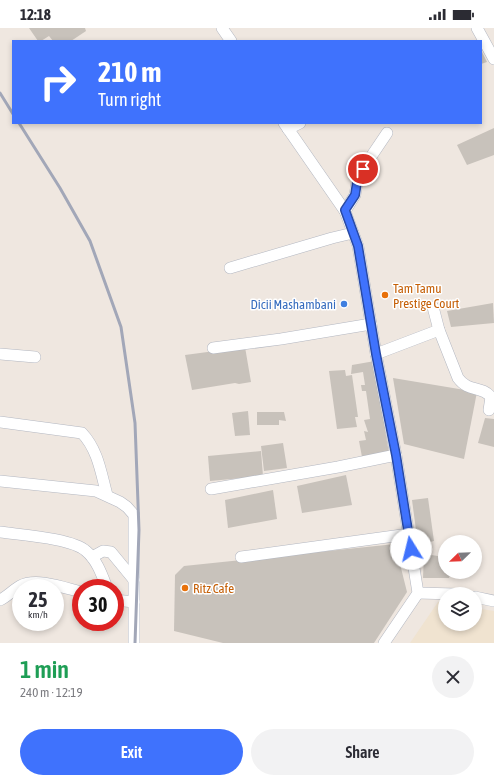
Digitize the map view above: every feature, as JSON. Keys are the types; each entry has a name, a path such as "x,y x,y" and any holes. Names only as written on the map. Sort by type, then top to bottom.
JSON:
{"street":[{"path":"222,28 230,40"},
{"path":"477,28 494,60"},
{"path":"286,126 345,210 358,246 376,354 396,455 418,593 384,643"},
{"path":"345,210 355,195 358,176 387,133"},
{"path":"230,268 353,233"},
{"path":"433,307 439,330 458,378 463,385 469,388 487,392 491,397 489,410"},
{"path":"212,348 281,339 371,324"},
{"path":"376,354 439,330"},
{"path":"0,354 35,357"},
{"path":"0,422 82,433 90,441 95,452 107,495"},
{"path":"210,489 338,467 396,455"},
{"path":"0,481 96,491 107,495 128,507 134,515 134,643"},
{"path":"0,532 75,544 86,550 92,558 102,579"},
{"path":"241,557 409,534"},
{"path":"92,558 103,551 111,552 134,580"},
{"path":"0,600 12,593 21,585 36,582 72,590"},
{"path":"418,593 438,594"},
{"path":"482,598 494,601"},
{"path":"124,601 134,602"}],"shaded area":[{"path":"438,602 438,631 482,631 482,609 494,611 494,643 410,643"}],"building":[{"path":"29,28 85,28 86,31 72,40 52,40 49,36 43,40 37,40"},
{"path":"482,52 487,62 482,64"},
{"path":"494,128 494,155 467,165 457,145"},
{"path":"493,303 494,323 451,327 447,311"},
{"path":"245,347 251,382 192,390 185,355"},
{"path":"375,361 388,429 385,430 389,453 362,457 359,441 366,440 364,431 368,432 364,420 370,419 366,391 362,391 361,385 365,385 363,372 351,374 352,365"},
{"path":"345,370 346,376 352,375 358,417 355,417 357,427 337,429 329,371"},
{"path":"393,378 477,392 464,459 404,444"},
{"path":"248,411 250,435 235,436 232,413"},
{"path":"257,412 284,412 286,421 279,420 279,425 257,425"},
{"path":"485,418 494,419 494,447 478,443"},
{"path":"283,443 287,468 264,471 261,446"},
{"path":"261,451 263,476 210,481 208,456"},
{"path":"346,475 352,505 302,513 297,486"},
{"path":"273,490 277,519 228,528 225,500"},
{"path":"428,498 434,541 418,545 412,500"},
{"path":"395,544 407,592 374,643 223,643 174,631 175,575 184,566"},
{"path":"424,554 438,556 438,578 423,578"}],"railway":[{"path":"0,93 12,112"},
{"path":"20,124 60,188 90,241 121,327 135,423 139,530 135,643"}],"place":[{"name":"Tam Tamu Prestige Court","path":"385,295"},
{"name":"Dicii Mashambani","path":"344,304"},
{"name":"Ritz Cafe","path":"185,588"}],"route":[{"path":"363,169 358,176 355,195 345,210 358,246 376,354 396,455 411,549"}]}
